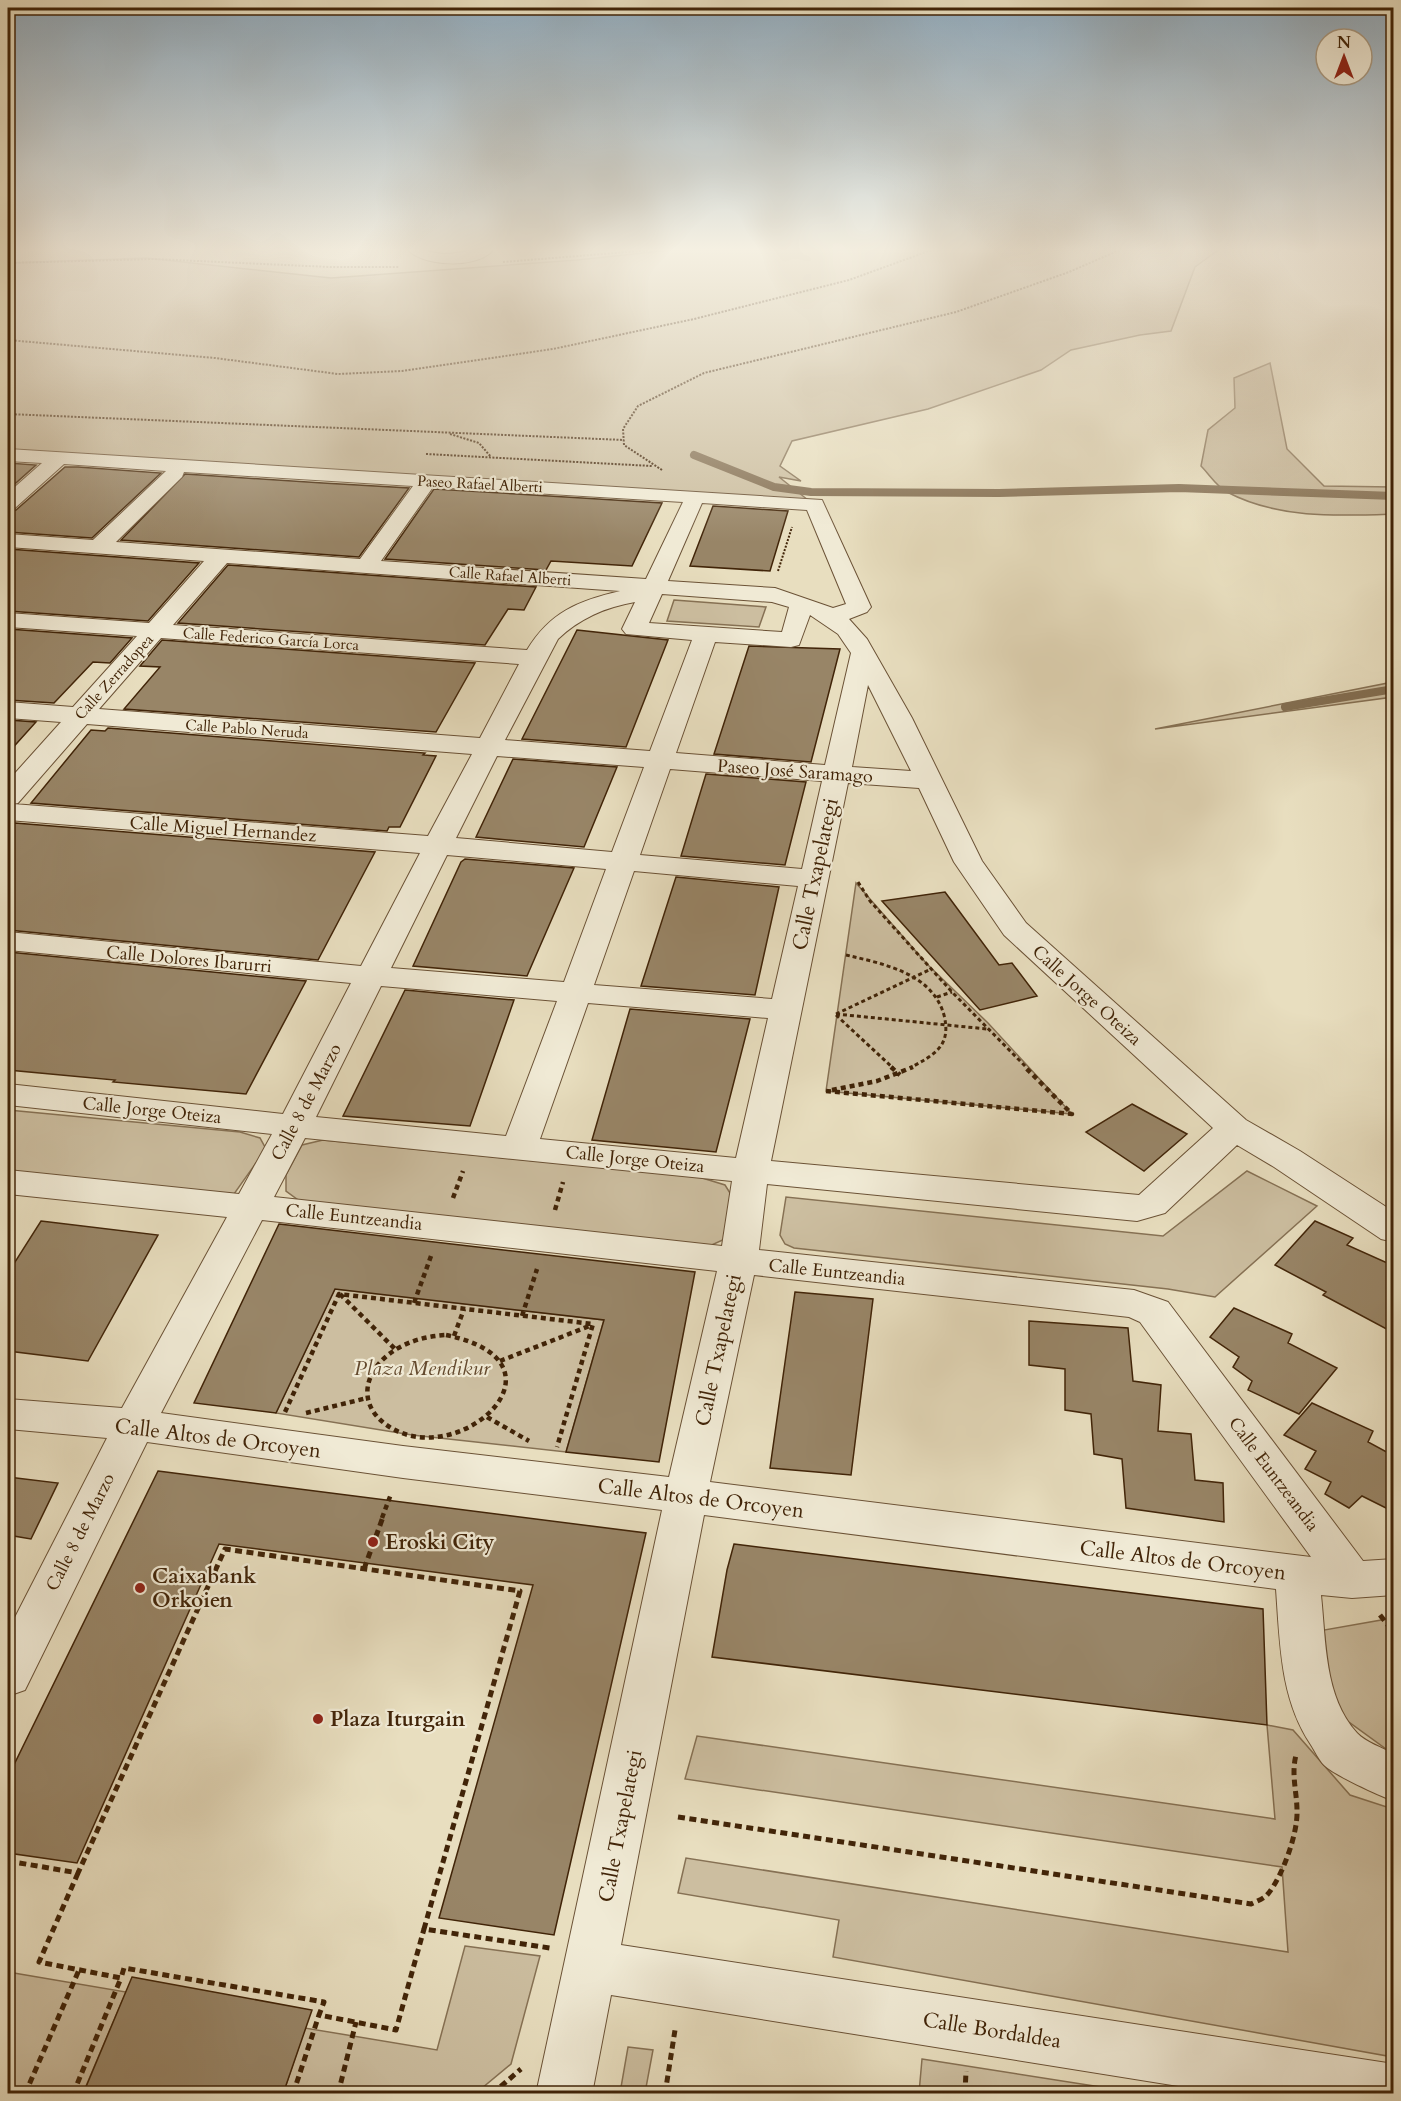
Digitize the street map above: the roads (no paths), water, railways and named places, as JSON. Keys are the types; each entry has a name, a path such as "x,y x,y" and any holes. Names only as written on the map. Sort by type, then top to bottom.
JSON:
{"street":[{"name":"Paseo Rafael Alberti","path":"8,455 815,504 859,607 834,616"},
{"path":"8,504 59,458"},
{"path":"98,548 175,472"},
{"path":"366,566 423,487"},
{"path":"692,504 634,629 791,640 802,604"},
{"name":"Calle Rafael Alberti","path":"8,542 366,566 652,589 775,595 834,616"},
{"name":"Calle Zerradopea","path":"8,797 221,556"},
{"name":"Calle 8 de Marzo","path":"8,1676 134,1425 294,1126 534,658 549,634 569,617 652,589"},
{"path":"834,616 854,635 862,653"},
{"name":"Calle Federico García Lorca","path":"8,620 534,658"},
{"path":"519,1148 706,634"},
{"name":"Calle Txapelategi","path":"564,2094 571,1957 686,1496 744,1235 751,1171 862,653"},
{"name":"Calle Jorge Oteiza","path":"862,653 930,781 968,862 1015,929 1234,1128 1287,1159 1394,1230"},
{"name":"Calle Pablo Neruda","path":"8,710 487,747"},
{"name":"Paseo José Saramago","path":"487,747 930,781"},
{"name":"Calle Miguel Hernandez","path":"8,812 439,846"},
{"path":"439,846 813,879"},
{"name":"Calle Dolores Ibarurri","path":"8,941 371,976"},
{"path":"371,976 786,1010"},
{"name":"Calle Jorge Oteiza","path":"8,1094 294,1126 1137,1209 1152,1204 1234,1128"},
{"name":"Calle Euntzeandia","path":"8,1182 536,1236 738,1262 1134,1304 1154,1312 1373,1588"},
{"name":"Calle Altos de Orcoyen","path":"8,1414 134,1425 403,1462 1297,1574 1373,1588"},
{"path":"1297,1574 1306,1671 1318,1716 1341,1750 1394,1779"},
{"name":"Calle Bordaldea","path":"571,1957 1394,2092"}],"waterway":[{"path":"694,455 774,487 811,492 999,493 1179,488 1394,496"},
{"path":"1285,707 1394,689"}],"place":[{"name":"Eroski City","path":"373,1542"},
{"name":"Caixabank Orkoien","path":"140,1588"},
{"name":"Plaza Iturgain","path":"318,1719"}],"park label":[{"name":"Plaza Mendikur","path":"422,1368"}]}
